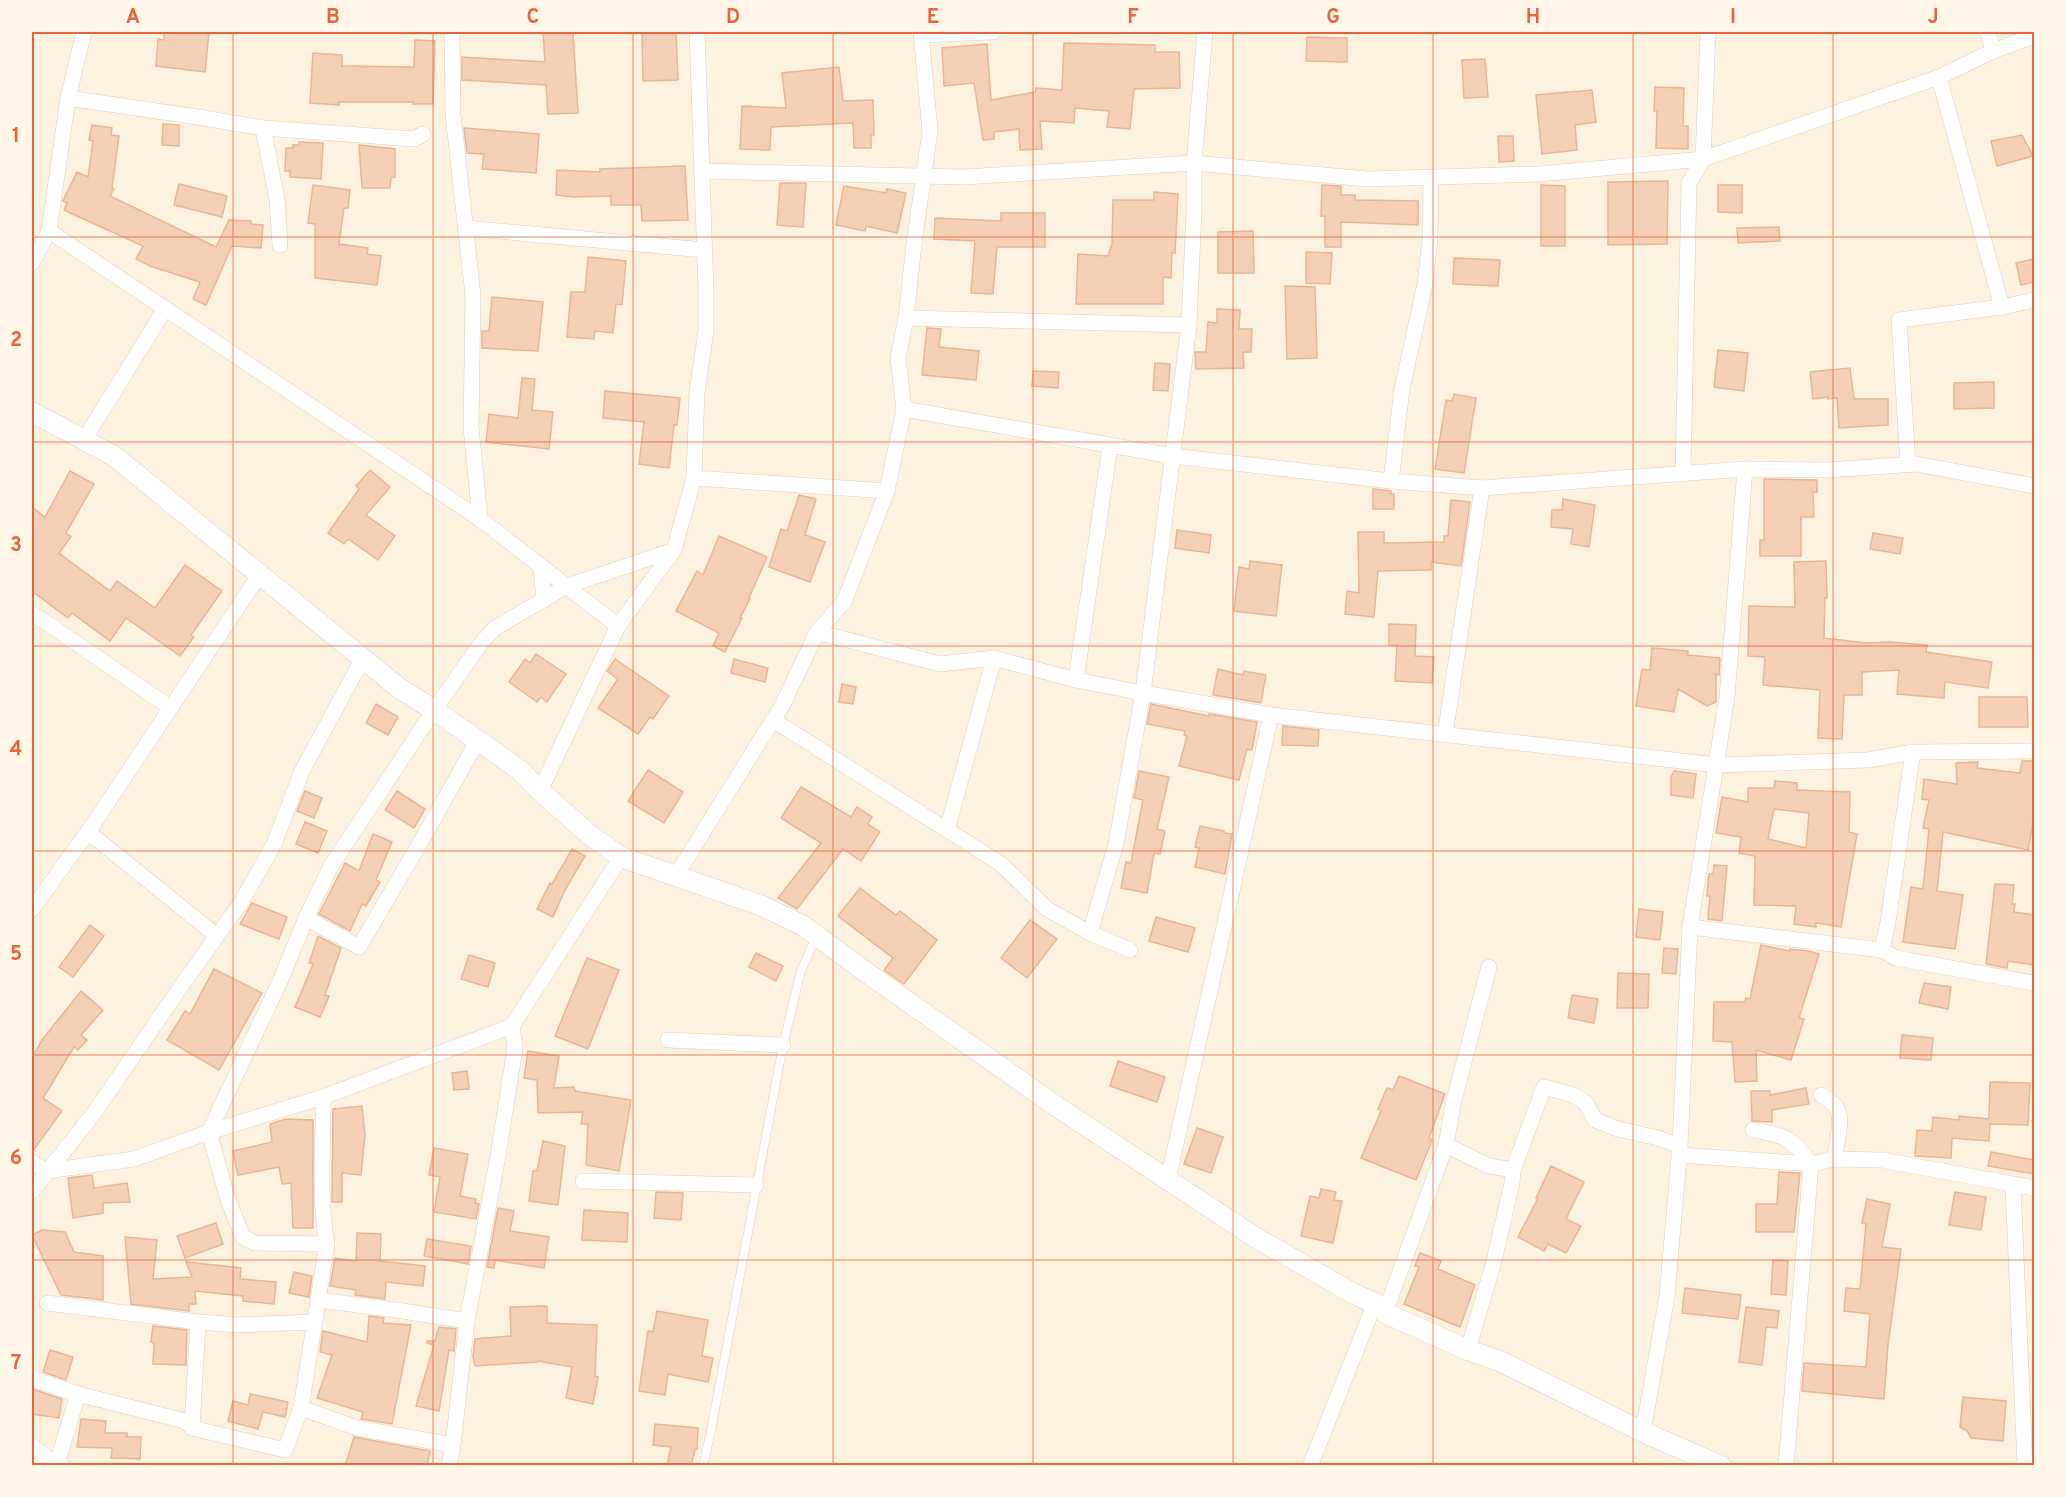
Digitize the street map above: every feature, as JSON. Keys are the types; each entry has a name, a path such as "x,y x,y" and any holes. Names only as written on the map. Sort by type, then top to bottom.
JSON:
{"street":[{"path":"32,263 49,231 68,98 84,32"},
{"path":"452,32 453,114 473,296 471,427 480,519"},
{"path":"540,791 618,626 674,550 694,478 696,392 706,331 697,32"},
{"path":"675,877 783,704 817,632 843,602 887,491 904,409 898,358 906,318 930,131 922,33 993,32"},
{"path":"1090,933 1116,844 1143,693 1190,325 1194,163 1205,32"},
{"path":"1683,473 1689,183 1703,159 1708,32"},
{"path":"1988,32 1993,51"},
{"path":"701,171 963,177 1194,163 1367,179 1539,174 1703,159 1939,77 1993,51 2034,36"},
{"path":"1939,77 2002,307"},
{"path":"68,98 263,128 414,139 423,134"},
{"path":"263,128 277,199 280,245"},
{"path":"1390,481 1402,388 1425,284 1430,238 1431,177"},
{"path":"466,228 704,250"},
{"path":"49,231 480,519 618,626"},
{"path":"1908,465 1899,320 2002,307 2034,300"},
{"path":"84,440 165,309"},
{"path":"906,318 1190,325"},
{"path":"904,409 1172,456 1390,481 1482,488 1745,469 1828,470 1916,464 2034,486"},
{"path":"32,412 114,456 399,688 520,770 591,836 621,858 760,905 802,925 1053,1104 1253,1236 1380,1308 1468,1350 1503,1362 1643,1432 1719,1465"},
{"path":"1076,680 1110,446"},
{"path":"1643,1432 1667,1296 1680,1151 1690,927 1727,697 1745,469"},
{"path":"694,478 887,491"},
{"path":"1445,735 1482,488"},
{"path":"327,1244 255,1243 243,1237 228,1200 208,1132 281,979 306,918 331,866 434,710 482,642 495,628 567,586 674,550"},
{"path":"541,566 544,600"},
{"path":"32,909 88,832 260,574"},
{"path":"32,613 171,708"},
{"path":"817,632 940,664 994,658 1076,680 1271,715 1717,765 1868,760 1913,752 2034,752"},
{"path":"32,1191 92,1116 242,902 274,844 302,771 363,658"},
{"path":"947,830 994,658"},
{"path":"1167,1180 1271,715"},
{"path":"773,720 1001,864 1047,909 1090,933 1130,950"},
{"path":"306,918 358,947 478,740"},
{"path":"1882,950 1913,752"},
{"path":"88,832 218,936"},
{"path":"32,1162 46,1172 134,1159 208,1132 323,1097 512,1026 621,858"},
{"path":"1690,927 1882,950 1896,958 2034,983"},
{"path":"1311,1466 1380,1308 1446,1145 1453,1104 1489,967"},
{"path":"448,1466 453,1445 467,1321 498,1156 515,1048 512,1026"},
{"path":"668,1040 783,1045"},
{"path":"1468,1350 1493,1265 1513,1170 1544,1087 1573,1095 1586,1103 1595,1120 1618,1129 1658,1138 1680,1151 1811,1164 1835,1159 1882,1160 2034,1188"},
{"path":"1821,1095 1837,1107 1842,1119 1835,1159"},
{"path":"32,1379 78,1394 185,1421 192,1428 285,1450 301,1408 327,1244 322,1208 323,1097"},
{"path":"1753,1130 1773,1133 1790,1139 1811,1164 1786,1466"},
{"path":"1446,1145 1489,1166 1513,1170"},
{"path":"583,1181 756,1185"},
{"path":"2013,1185 2025,1466"},
{"path":"319,1300 467,1321"},
{"path":"47,1303 238,1325 313,1322"},
{"path":"192,1428 198,1322"},
{"path":"32,1445 58,1465 78,1394"},
{"path":"301,1408 357,1428 453,1445"}],"lane":[{"path":"703,1466 783,1045 801,971 816,935"}],"building":[{"path":"164,32 209,32 205,72 156,66 158,39 164,40"},
{"path":"543,32 573,32 578,113 548,114 546,85 462,80 462,57 545,62"},
{"path":"642,32 676,32 678,80 643,81"},
{"path":"1307,37 1347,38 1347,62 1306,61"},
{"path":"415,40 435,41 433,104 413,104 413,102 339,102 339,105 310,103 313,53 342,55 342,66 414,67"},
{"path":"1064,43 1155,45 1155,52 1179,52 1180,88 1134,89 1130,129 1107,127 1109,111 1075,108 1074,123 1040,121 1042,149 1020,150 1019,129 994,132 994,139 983,140 974,83 944,86 942,48 987,44 991,100 1035,92 1036,88 1062,90"},
{"path":"1485,59 1488,97 1464,98 1462,60"},
{"path":"839,67 843,101 873,100 874,135 871,135 871,148 854,148 853,123 771,127 770,150 740,149 742,106 786,108 782,73"},
{"path":"1655,87 1684,88 1683,126 1688,126 1688,149 1656,148"},
{"path":"1592,90 1596,122 1575,125 1577,150 1542,154 1536,95"},
{"path":"163,124 179,125 179,146 162,145"},
{"path":"92,125 112,128 111,135 119,136 112,188 114,189 110,196 216,247 229,220 251,221 251,224 263,225 261,248 232,246 206,305 193,299 200,282 150,266 136,259 143,246 64,210 67,203 63,201 77,172 88,177 93,141 89,140"},
{"path":"464,128 539,134 536,173 482,169 484,154 467,153"},
{"path":"2022,135 2033,156 1997,166 1991,141"},
{"path":"1498,136 1513,136 1514,161 1499,162"},
{"path":"299,142 323,143 321,179 290,177 290,171 285,171 286,148 293,148 293,145 299,145"},
{"path":"359,145 395,149 395,177 391,178 390,188 362,188"},
{"path":"685,166 688,220 642,221 641,205 611,205 611,196 556,195 557,170 600,172 600,169"},
{"path":"1668,181 1667,244 1608,245 1608,182"},
{"path":"780,183 806,183 803,227 777,225"},
{"path":"179,184 227,196 222,217 174,205"},
{"path":"313,185 350,190 348,208 344,208 339,244 368,248 367,254 381,256 377,285 315,278 315,224 308,223"},
{"path":"1322,185 1341,186 1341,195 1355,195 1355,200 1418,201 1418,225 1341,222 1341,247 1325,247 1325,216 1321,216"},
{"path":"1541,185 1565,186 1565,246 1541,246"},
{"path":"1718,185 1742,185 1742,213 1718,212"},
{"path":"844,186 886,193 887,189 906,193 897,233 866,226 865,231 836,225"},
{"path":"1154,192 1178,194 1175,253 1172,253 1171,278 1163,277 1163,304 1076,304 1078,254 1108,256 1112,244 1113,200 1154,200"},
{"path":"1001,213 1045,213 1045,247 997,247 993,294 971,293 975,241 934,239 935,218 1001,221"},
{"path":"1779,227 1780,241 1738,243 1737,228"},
{"path":"1253,231 1254,273 1218,273 1218,232"},
{"path":"1306,252 1332,253 1330,284 1306,283"},
{"path":"588,257 626,261 622,305 616,304 613,333 595,331 594,339 567,337 571,292 585,292"},
{"path":"1454,258 1500,260 1498,286 1453,284"},
{"path":"2034,259 2034,282 2021,285 2016,263"},
{"path":"1285,286 1315,287 1317,358 1287,359"},
{"path":"492,297 543,302 538,351 482,348 482,331 489,331"},
{"path":"1217,309 1240,310 1239,329 1252,329 1251,352 1243,352 1244,368 1196,369 1195,352 1206,352 1208,322 1217,323"},
{"path":"927,328 941,329 939,347 979,351 976,380 922,375"},
{"path":"1718,350 1748,353 1744,391 1714,387"},
{"path":"1155,363 1170,364 1168,391 1153,390"},
{"path":"1850,368 1854,399 1888,399 1888,425 1839,428 1837,398 1813,399 1810,372"},
{"path":"1033,371 1059,372 1058,388 1032,386"},
{"path":"522,378 535,379 532,410 553,412 549,449 486,442 489,414 518,418"},
{"path":"1994,382 1994,408 1954,409 1954,383"},
{"path":"605,391 680,398 669,468 639,464 644,422 603,418"},
{"path":"1454,394 1476,398 1464,473 1435,469 1446,400 1452,401"},
{"path":"370,470 390,487 366,515 395,536 378,560 348,539 344,544 328,533 359,489 356,486"},
{"path":"70,471 94,484 66,533 71,537 59,553 110,591 117,581 155,608 185,565 222,591 191,635 194,637 180,656 126,618 110,641 72,613 68,618 32,591 32,507 45,517"},
{"path":"1764,479 1817,480 1817,492 1813,492 1814,517 1801,517 1801,556 1760,556 1760,540 1764,540"},
{"path":"1373,489 1391,491 1391,494 1394,494 1394,509 1373,509"},
{"path":"799,495 816,499 805,535 825,542 810,582 769,567 781,529 787,531"},
{"path":"1563,499 1595,505 1589,547 1571,544 1573,529 1551,527 1552,510 1562,510"},
{"path":"1451,500 1470,502 1461,566 1431,562 1431,570 1378,571 1374,617 1345,614 1347,591 1359,593 1358,532 1384,532 1384,543 1444,542 1444,536 1448,536"},
{"path":"1177,530 1211,535 1209,553 1175,548"},
{"path":"1873,533 1903,538 1900,554 1870,549"},
{"path":"719,536 767,557 740,618 742,618 725,652 713,646 719,633 676,611 697,571 703,575"},
{"path":"1250,561 1282,565 1276,616 1234,611 1239,567 1249,569"},
{"path":"1826,561 1827,598 1825,598 1824,638 1866,643 1927,645 1926,652 1992,662 1988,688 1945,682 1944,698 1897,694 1899,670 1862,672 1862,695 1844,695 1842,739 1818,738 1820,690 1763,685 1765,657 1748,656 1749,606 1795,607 1794,562"},
{"path":"1389,624 1416,625 1415,656 1434,657 1432,683 1395,681 1397,645 1389,645"},
{"path":"1652,648 1688,651 1688,655 1720,658 1719,675 1716,674 1716,702 1707,706 1678,689 1674,712 1636,706 1642,669 1650,670"},
{"path":"536,654 566,674 547,702 541,697 537,702 509,682 525,659 530,663"},
{"path":"615,659 669,696 653,719 650,717 638,734 598,708 618,679 607,671"},
{"path":"734,659 768,668 765,682 731,673"},
{"path":"1218,669 1243,675 1244,671 1266,675 1261,703 1213,695"},
{"path":"842,684 856,687 853,704 839,702"},
{"path":"1979,697 2027,697 2028,727 1979,727"},
{"path":"376,704 398,717 388,735 366,723"},
{"path":"1151,704 1209,716 1209,714 1257,722 1252,750 1247,749 1239,780 1179,766 1187,736 1184,735 1185,731 1147,724"},
{"path":"1283,726 1319,730 1318,746 1282,745"},
{"path":"2022,761 2034,761 2034,818 2028,850 1943,832 1937,891 1963,895 1955,949 1903,942 1911,887 1923,889 1929,829 1923,828 1929,800 1922,799 1924,779 1957,784 1956,763 1978,762 1977,768 2020,773"},
{"path":"648,770 683,792 664,823 628,801"},
{"path":"1139,771 1169,777 1157,829 1165,831 1160,854 1154,853 1147,893 1121,888 1126,862 1131,863 1143,800 1134,798"},
{"path":"1674,771 1696,774 1693,798 1671,795 1671,777"},
{"path":"1775,781 1797,783 1797,790 1850,792 1849,832 1857,834 1841,927 1816,923 1816,927 1794,924 1796,906 1754,905 1755,856 1739,853 1741,837 1716,833 1722,797 1748,802 1748,788 1774,788","holes":["1774,809 1809,813 1806,848 1768,839"]},
{"path":"801,787 851,817 857,807 872,817 868,824 880,832 861,861 843,849 797,909 778,898 821,843 781,818"},
{"path":"305,791 322,798 314,818 297,811"},
{"path":"397,791 425,809 414,828 385,810"},
{"path":"305,822 327,831 318,853 296,844"},
{"path":"1200,826 1232,834 1225,874 1195,867 1199,848 1195,847"},
{"path":"373,834 392,842 376,880 380,882 366,906 362,904 350,931 319,914 345,863 359,871"},
{"path":"572,849 585,856 565,890 553,917 537,909 550,883 552,884"},
{"path":"1714,865 1727,866 1722,921 1708,919 1710,896 1707,896 1708,881 1709,874 1713,874"},
{"path":"1995,884 2014,885 2012,904 2015,904 2014,912 2034,915 2034,965 2008,961 2007,968 1986,964"},
{"path":"860,888 896,915 900,911 937,940 904,984 884,970 893,958 838,916"},
{"path":"252,903 287,917 279,939 240,924"},
{"path":"1639,909 1663,912 1660,940 1636,937"},
{"path":"1156,917 1195,928 1188,952 1149,941"},
{"path":"1030,920 1057,939 1027,978 1001,958"},
{"path":"90,925 104,936 73,977 59,967"},
{"path":"318,936 341,948 325,995 329,996 320,1017 295,1007 313,964 309,963"},
{"path":"1761,945 1819,954 1799,1018 1804,1019 1791,1060 1756,1050 1757,1081 1735,1082 1732,1042 1713,1041 1714,1002 1745,1002 1746,998 1750,999"},
{"path":"1664,948 1678,949 1676,974 1662,973"},
{"path":"756,953 783,966 776,981 749,967"},
{"path":"469,955 495,963 488,987 461,979"},
{"path":"587,958 619,970 588,1049 555,1036"},
{"path":"214,969 262,993 219,1070 167,1040 185,1011 190,1014"},
{"path":"1618,973 1649,974 1648,1008 1617,1008"},
{"path":"1924,983 1951,987 1948,1009 1919,1003"},
{"path":"81,991 103,1010 81,1035 87,1040 78,1050 74,1047 43,1098 62,1111 32,1152 32,1058 42,1040"},
{"path":"1572,995 1598,999 1594,1023 1568,1018"},
{"path":"1902,1035 1933,1038 1931,1060 1900,1058"},
{"path":"528,1051 559,1056 554,1088 574,1087 575,1091 631,1100 619,1171 586,1165 588,1124 581,1124 583,1112 538,1113 537,1080 524,1078"},
{"path":"1118,1061 1165,1077 1157,1102 1110,1086"},
{"path":"467,1071 469,1089 454,1090 452,1073"},
{"path":"1399,1076 1445,1094 1429,1138 1432,1140 1416,1180 1361,1158 1381,1111 1378,1109 1387,1088 1393,1090"},
{"path":"1990,1082 2030,1083 2028,1125 1990,1124 1989,1141 1952,1138 1951,1158 1915,1156 1917,1130 1932,1131 1933,1117 1959,1120 1959,1116 1989,1119"},
{"path":"1806,1088 1809,1104 1772,1110 1772,1122 1752,1121 1751,1091 1770,1091 1770,1095"},
{"path":"362,1106 365,1135 361,1175 342,1173 342,1202 332,1202 333,1109"},
{"path":"286,1119 313,1120 313,1228 293,1228 291,1183 282,1184 279,1167 238,1175 233,1151 272,1142 270,1124"},
{"path":"1197,1128 1223,1137 1211,1173 1184,1164"},
{"path":"543,1141 565,1146 558,1205 529,1201 533,1171 537,1171"},
{"path":"434,1148 468,1154 460,1196 476,1199 475,1203 479,1204 476,1219 434,1212 440,1177 429,1175"},
{"path":"1991,1152 2034,1160 2034,1174 1988,1166"},
{"path":"1551,1166 1584,1182 1566,1219 1581,1226 1566,1253 1548,1244 1544,1251 1518,1237"},
{"path":"1779,1172 1800,1173 1794,1232 1756,1232 1756,1204 1777,1204"},
{"path":"92,1175 94,1188 127,1183 130,1202 103,1203 103,1213 73,1218 68,1178"},
{"path":"1321,1189 1336,1192 1334,1200 1342,1201 1333,1243 1301,1236 1310,1196 1319,1198"},
{"path":"656,1192 683,1193 681,1220 654,1218"},
{"path":"1955,1192 1986,1197 1981,1230 1949,1225"},
{"path":"1867,1199 1890,1204 1882,1247 1901,1249 1888,1345 1884,1399 1802,1391 1804,1363 1866,1367 1870,1314 1844,1311 1846,1288 1860,1289 1866,1224 1862,1223"},
{"path":"498,1208 514,1211 510,1231 549,1237 544,1268 495,1260 494,1268 487,1267"},
{"path":"584,1210 628,1213 627,1242 582,1240"},
{"path":"216,1223 223,1244 185,1258 177,1236"},
{"path":"42,1230 65,1232 74,1252 103,1256 103,1300 61,1295 32,1235"},
{"path":"357,1233 381,1234 380,1261 425,1266 423,1286 386,1282 385,1299 355,1295 356,1290 330,1286 335,1258 356,1261"},
{"path":"125,1237 157,1240 153,1279 192,1277 186,1262 241,1268 240,1279 276,1282 274,1304 243,1301 243,1296 195,1291 196,1304 189,1304 189,1311 131,1304"},
{"path":"427,1239 471,1246 468,1264 424,1256"},
{"path":"1420,1253 1441,1261 1438,1269 1475,1285 1460,1327 1404,1304 1419,1267 1415,1266"},
{"path":"1773,1260 1788,1261 1786,1295 1771,1294"},
{"path":"294,1272 312,1276 309,1297 289,1293"},
{"path":"1685,1288 1741,1295 1738,1319 1682,1313"},
{"path":"547,1306 547,1323 597,1325 595,1376 598,1377 593,1404 566,1398 572,1367 538,1361 475,1366 473,1357 475,1339 511,1336 510,1307"},
{"path":"1746,1307 1779,1311 1777,1328 1766,1327 1762,1365 1739,1362"},
{"path":"657,1311 708,1320 702,1356 713,1358 708,1382 668,1374 665,1395 639,1391 648,1331 653,1332"},
{"path":"369,1316 384,1318 383,1323 411,1325 392,1424 361,1419 363,1412 317,1398 332,1355 320,1352 323,1331 367,1342"},
{"path":"153,1326 187,1330 186,1365 153,1364 154,1343 151,1342"},
{"path":"439,1327 456,1329 454,1351 449,1350 439,1411 416,1406 434,1345 427,1341 435,1341"},
{"path":"50,1350 73,1357 66,1380 43,1372"},
{"path":"32,1389 62,1399 59,1418 32,1414"},
{"path":"250,1394 288,1402 285,1417 263,1412 258,1429 228,1421 233,1401 248,1405"},
{"path":"1963,1397 2006,1401 2003,1441 1971,1438 1967,1431 1960,1427"},
{"path":"81,1419 106,1421 105,1433 127,1433 127,1437 141,1437 140,1459 111,1458 112,1448 77,1447"},
{"path":"655,1424 698,1428 697,1449 695,1449 691,1466 667,1466 671,1447 653,1445"},
{"path":"354,1437 430,1451 427,1466 345,1466"}]}
